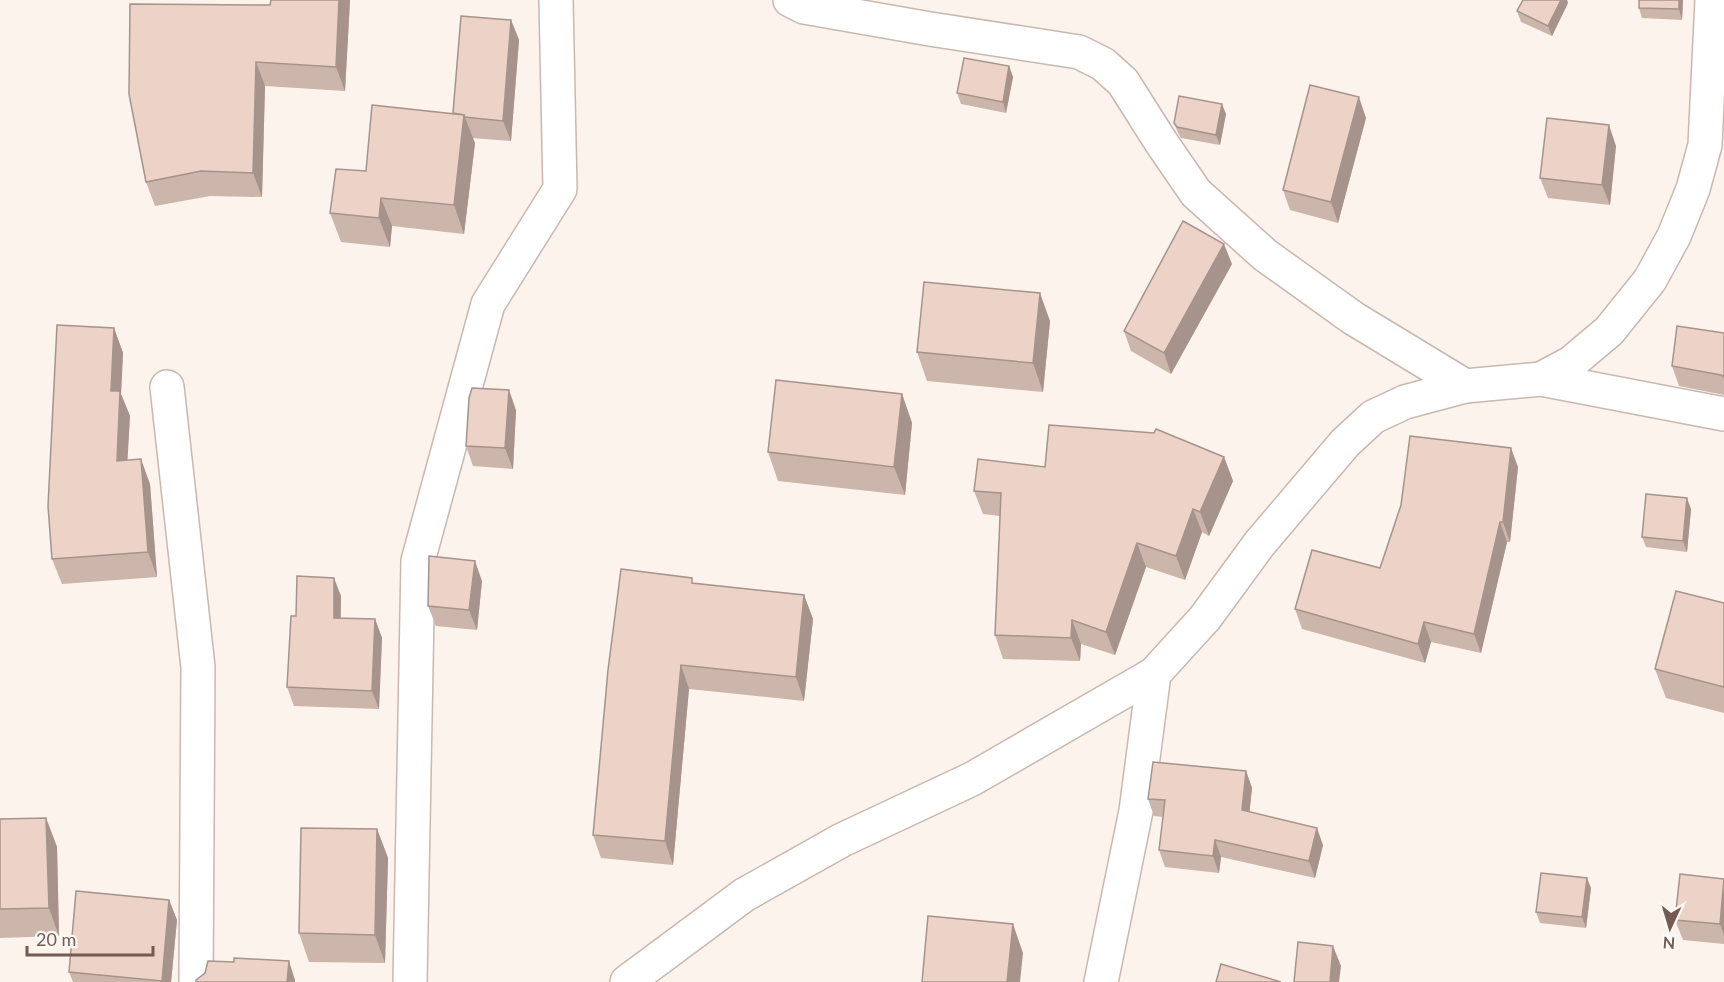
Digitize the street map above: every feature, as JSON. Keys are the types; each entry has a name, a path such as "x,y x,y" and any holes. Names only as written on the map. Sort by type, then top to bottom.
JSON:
{"street":[{"path":"410,982 418,561 488,304 560,189 556,0"},
{"path":"790,0 804,6 907,25 1079,52 1103,64 1123,82 1196,193 1257,247 1353,318 1465,386"},
{"path":"1541,379 1570,363 1609,331 1650,280 1674,236 1693,189 1705,145 1712,0"},
{"path":"627,982 744,895 842,840 972,779 1154,674 1205,618 1260,543 1345,443 1373,417 1405,402 1465,386 1541,379 1724,414"},
{"path":"167,387 198,668 195,982"},
{"path":"1101,982 1136,811 1154,674"}],"building":[{"path":"271,0 339,0 336,67 256,62 253,173 201,171 146,182 129,94 130,4 270,5"},
{"path":"1523,0 1561,0 1548,26 1517,11"},
{"path":"1639,0 1679,0 1679,9 1639,8"},
{"path":"461,16 511,20 503,121 465,117 453,113"},
{"path":"964,58 1009,66 1003,102 957,93"},
{"path":"1310,85 1359,97 1331,202 1283,190"},
{"path":"1179,96 1222,104 1216,135 1177,127 1174,123"},
{"path":"372,105 464,115 454,205 381,198 379,218 330,213 336,169 366,171"},
{"path":"1547,118 1609,125 1602,185 1540,178"},
{"path":"1183,221 1224,244 1164,353 1124,331"},
{"path":"924,282 1040,293 1033,363 917,352"},
{"path":"57,325 114,328 111,391 120,391 117,461 141,459 148,552 52,559 48,506"},
{"path":"1677,326 1724,333 1724,377 1672,366"},
{"path":"776,380 902,394 894,467 768,452"},
{"path":"472,388 509,390 505,448 466,446 469,398"},
{"path":"1049,425 1154,433 1156,429 1224,457 1200,512 1193,509 1176,556 1137,543 1106,632 1072,620 1071,638 995,635 1001,493 974,491 978,459 1045,467"},
{"path":"1410,436 1511,448 1503,522 1500,522 1474,634 1424,622 1418,644 1295,609 1312,550 1380,568 1401,505"},
{"path":"1646,494 1687,498 1683,541 1642,537"},
{"path":"429,556 475,561 469,610 428,606"},
{"path":"621,569 692,578 692,583 804,595 796,677 681,665 665,841 593,835 608,670"},
{"path":"297,576 334,578 334,618 375,619 372,691 287,687 291,616 296,616"},
{"path":"1676,591 1724,603 1724,687 1655,669"},
{"path":"1153,762 1246,771 1242,810 1317,828 1309,861 1215,840 1213,856 1159,850 1165,800 1148,799"},
{"path":"46,818 49,908 0,909 0,819"},
{"path":"301,828 377,829 375,935 299,933"},
{"path":"1541,873 1587,878 1582,917 1536,912"},
{"path":"1680,874 1724,879 1720,924 1675,920"},
{"path":"76,891 169,900 162,981 69,972"},
{"path":"928,916 1013,924 1007,982 922,982"},
{"path":"1298,942 1333,946 1330,982 1294,982"},
{"path":"234,958 289,961 287,982 196,982 205,973 208,961 234,962"},
{"path":"1221,964 1281,982 1216,982"}]}
